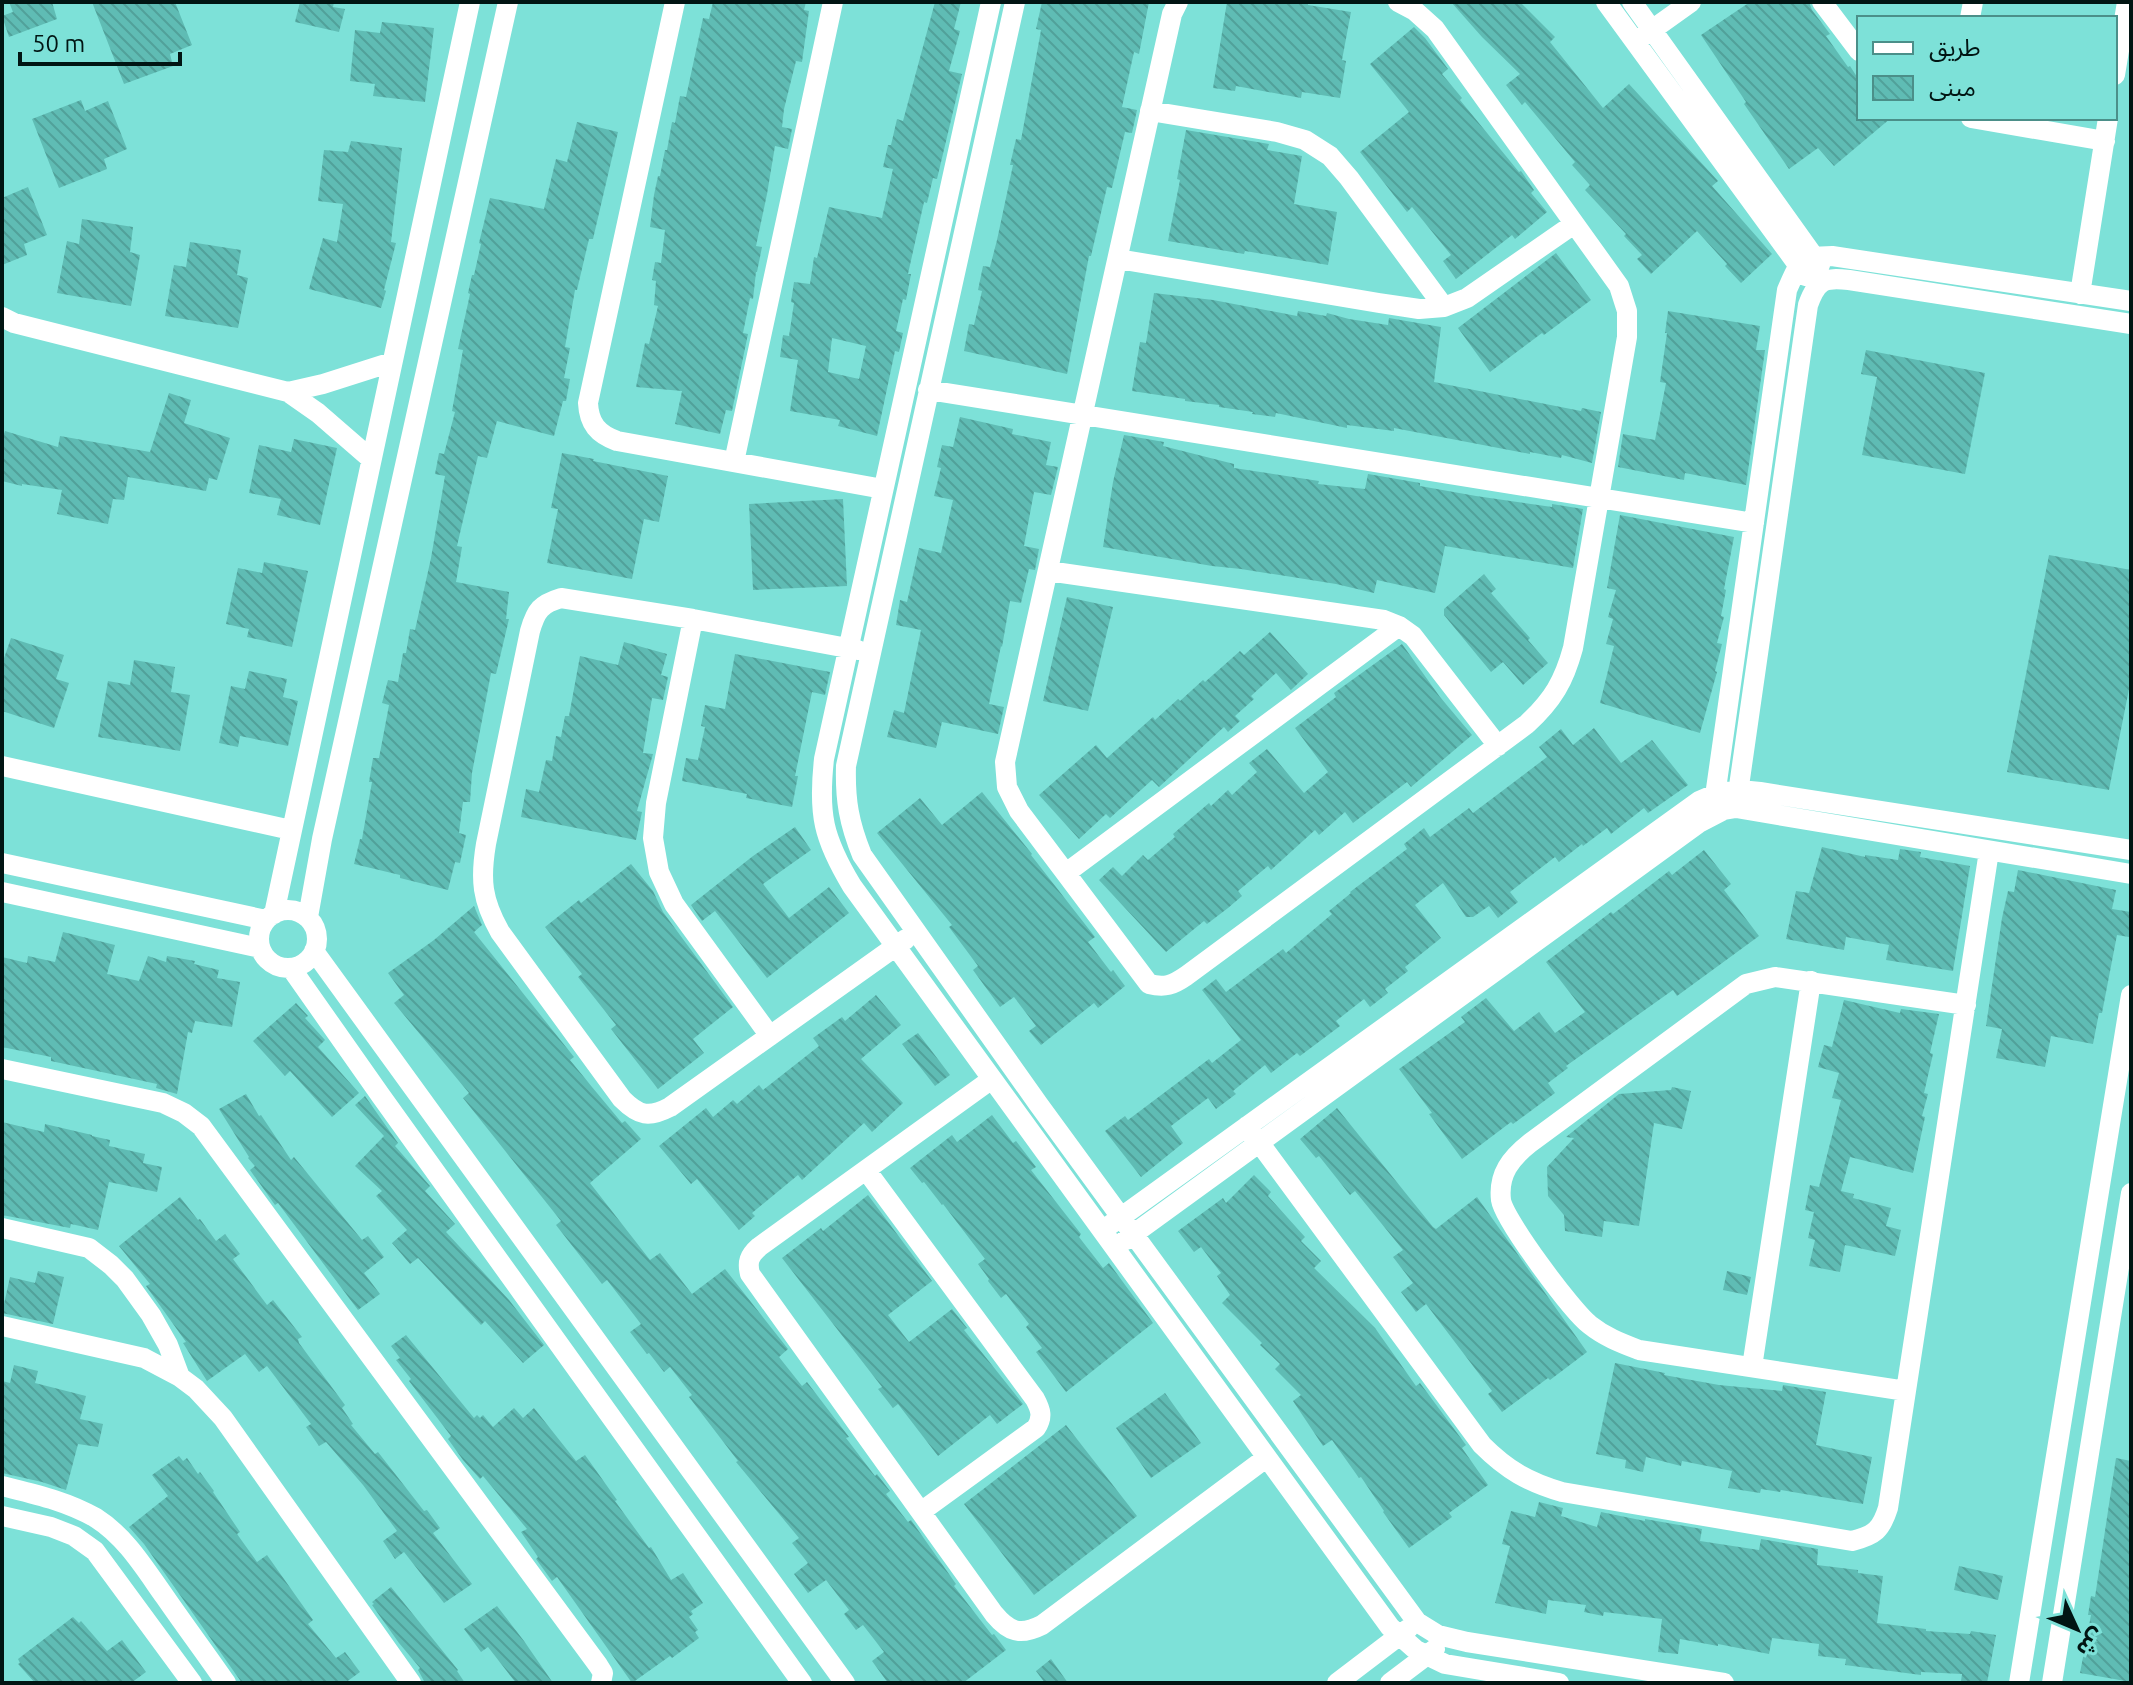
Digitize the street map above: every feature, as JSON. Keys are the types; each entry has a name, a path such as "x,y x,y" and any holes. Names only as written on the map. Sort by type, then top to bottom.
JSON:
{"street":[{"path":"470,2 291,830 270,917 261,928 259,938 260,948 269,962 284,968 301,965 309,959 317,942 308,917 322,839 508,2"},
{"path":"675,2 588,403 589,416 595,428 605,437 617,441 883,489"},
{"path":"734,462 833,2"},
{"path":"991,2 824,759 820,792 824,826 835,857 852,886 1398,1636 1426,1656 1445,1664 1559,1683"},
{"path":"1015,2 846,766 845,796 851,826 862,855 1127,1226 1417,1622 1438,1635 1450,1638 1724,1683"},
{"path":"1178,2 1172,14 1005,762 1007,787 1019,811 1149,984 1162,988 1186,976 1527,724 1544,709 1557,690 1573,648 1627,337 1627,311 1619,286 1435,29 1415,11 1398,2"},
{"path":"1606,2 1822,282 2131,324"},
{"path":"1632,2 1806,261"},
{"path":"1635,41 1691,2"},
{"path":"1822,2 1857,48"},
{"path":"2117,63 2127,2"},
{"path":"1150,111 1277,132 1305,140 1330,156 1444,307"},
{"path":"1983,120 2105,141"},
{"path":"2080,294 2108,120"},
{"path":"1118,259 1419,309 1444,307 1467,298 1574,224"},
{"path":"1806,261 1848,259 2131,301"},
{"path":"1714,804 1787,290 1806,261"},
{"path":"1737,799 1808,305 1822,282"},
{"path":"2,317 14,323 288,392 327,420 371,459"},
{"path":"399,331 432,337"},
{"path":"288,392 392,362"},
{"path":"928,390 1754,523"},
{"path":"357,526 389,533"},
{"path":"1048,571 1384,620 1413,636 1498,746"},
{"path":"870,652 561,598 546,603 534,615 486,844 482,868 483,890 489,913 500,932 622,1099 632,1109 644,1114 658,1113 670,1107 916,932"},
{"path":"693,619 656,803 653,838 659,872 674,904 770,1036"},
{"path":"1066,873 1399,626"},
{"path":"2,766 291,830"},
{"path":"1737,799 1982,850 2131,874"},
{"path":"1108,1239 1254,1134 1692,806 1737,799 1977,825 2131,850"},
{"path":"1254,1134 1482,1445 1508,1468 1539,1485 1562,1492 1852,1541 1870,1537 1883,1525 1888,1508 1966,1005 1982,850 1977,825"},
{"path":"2,863 270,917 291,910 308,917"},
{"path":"2,892 260,948"},
{"path":"314,951 845,1683"},
{"path":"291,968 802,1683"},
{"path":"1906,1391 1639,1350 1612,1340 1588,1324 1569,1303 1510,1223 1501,1202 1502,1178 1512,1158 1530,1143 1746,984 1775,977 1966,1005"},
{"path":"1752,1367 1811,981"},
{"path":"2019,1683 2131,995"},
{"path":"2,1069 163,1103 201,1126 598,1665 603,1673 601,1683"},
{"path":"992,1079 759,1247 751,1254 747,1264 750,1274 1002,1624 1015,1631 1029,1632 1042,1625 1266,1458"},
{"path":"420,1150 445,1132"},
{"path":"866,1170 1040,1408 1041,1419 1036,1428 922,1511"},
{"path":"2052,1683 2131,1193"},
{"path":"2,1228 89,1248 111,1265 151,1315 168,1345 180,1377"},
{"path":"523,1294 549,1275"},
{"path":"2,1326 144,1358 180,1377 203,1396 223,1418 411,1683"},
{"path":"2076,1333 2108,1337"},
{"path":"2,1486 80,1510 121,1538 226,1683"},
{"path":"2,1516 51,1527 74,1536 95,1551 192,1683"},
{"path":"1337,1683 1417,1622"},
{"path":"1390,1683 1450,1638"}],"building":[{"path":"9,2 52,2 57,19 9,37 2,16 13,12"},
{"path":"92,2 175,2 192,45 170,54 173,66 124,84"},
{"path":"300,2 334,2 333,7 345,9 339,32 295,22"},
{"path":"713,2 806,2 804,10 809,11 802,62 796,61 784,109 782,127 792,129 788,149 775,146 756,246 762,247 753,299 750,298 743,333 748,334 732,411 726,410 720,434 675,424 682,391 636,387 645,343 649,344 658,306 654,305 656,281 652,280 655,262 661,263 665,230 650,227 654,195 680,96 686,97 703,18 709,19"},
{"path":"935,2 961,2 954,29 960,31 949,71 962,74 937,179 933,178 927,203 924,202 908,274 911,274 906,300 903,299 896,331 903,333 899,352 895,351 877,436 838,426 840,420 790,411 798,360 780,357 783,335 789,336 794,282 810,284 814,257 817,258 829,207 882,218 893,169 883,167 897,119 903,121","holes":["832,338 866,346 859,379 828,372"]},
{"path":"1042,2 1149,2 1139,54 1134,52 1122,107 1137,110 1132,133 1125,132 1112,188 1107,187 1089,256 1067,374 964,351 969,324 974,325 982,291 978,290 983,266 990,267 997,240 1016,139 1021,140 1041,30 1036,29"},
{"path":"1227,2 1308,2 1308,5 1351,12 1342,60 1346,61 1340,98 1302,92 1301,98 1236,86 1235,91 1213,88"},
{"path":"1451,2 1520,2 1555,37 1550,42 1603,108 1629,84 1718,181 1712,186 1772,254 1741,283 1697,231 1651,274 1637,259 1642,255 1624,236 1626,234 1585,190 1590,185 1572,165 1575,162 1525,102 1522,105 1506,85 1520,74"},
{"path":"1750,2 1809,2 1830,34 1826,36 1857,77 1857,120 1889,120 1834,166 1818,148 1789,169 1701,35"},
{"path":"382,22 434,28 425,102 373,96 375,84 350,81 355,30 380,33"},
{"path":"1414,27 1448,69 1442,74 1462,98 1460,100 1521,171 1534,190 1531,193 1547,212 1515,239 1512,235 1456,279 1443,261 1451,255 1412,207 1407,212 1360,152 1409,112 1370,64"},
{"path":"81,100 85,111 108,101 127,149 104,159 107,169 59,188 32,119"},
{"path":"577,122 618,132 593,239 589,239 575,290 565,347 570,348 564,378 570,379 566,401 563,401 554,436 497,421 487,458 478,456 457,546 462,547 456,582 509,592 506,619 509,619 496,674 491,673 472,773 470,802 463,802 459,833 466,835 460,863 455,862 448,890 354,864 362,839 373,758 379,758 389,705 382,703 388,680 398,682 410,629 415,630 431,558 445,476 435,474 439,453 444,454 455,412 452,411 463,350 458,349 490,198 544,209 556,159 567,162"},
{"path":"1186,130 1269,144 1267,150 1302,156 1294,204 1337,212 1328,265 1168,241"},
{"path":"351,141 402,148 391,242 396,243 381,308 309,289 323,238 337,242 343,204 318,201 324,150 348,152"},
{"path":"28,187 47,235 24,244 27,255 2,265 2,198"},
{"path":"82,219 133,227 130,252 140,255 131,306 57,293 67,241 79,244"},
{"path":"190,242 241,250 237,275 248,278 238,328 165,316 174,265 186,267"},
{"path":"1556,253 1591,300 1490,372 1458,328"},
{"path":"1154,293 1213,300 1297,316 1298,311 1326,316 1327,313 1388,325 1389,318 1441,327 1434,382 1581,411 1582,408 1601,412 1592,463 1562,455 1561,458 1530,454 1394,428 1394,431 1347,425 1347,428 1276,413 1275,417 1252,414 1219,405 1132,391 1140,342 1146,343"},
{"path":"1668,311 1760,326 1756,350 1765,350 1746,485 1685,473 1684,480 1618,467 1623,434 1655,440 1666,383 1660,382"},
{"path":"1866,350 1985,373 1965,474 1862,455 1877,377 1861,374"},
{"path":"169,393 191,400 184,423 230,438 217,480 209,478 206,491 128,477 124,500 113,499 108,524 57,514 62,490 2,481 2,440 5,431 58,447 60,436 150,452"},
{"path":"960,417 1013,429 1012,434 1051,442 1046,465 1058,467 1051,495 1034,492 1024,546 1039,549 1035,570 1029,569 1021,603 1010,601 989,704 1004,707 998,734 942,722 936,748 887,737 894,710 904,713 921,630 896,625 900,600 907,602 919,548 941,553 953,500 934,496 941,468 937,467 942,445 953,447"},
{"path":"1124,435 1164,442 1163,446 1234,464 1234,468 1319,481 1318,484 1365,489 1368,474 1476,496 1583,509 1573,568 1445,546 1435,593 1377,580 1374,593 1336,584 1103,547"},
{"path":"294,439 337,448 320,525 277,515 281,499 249,493 259,445 291,452"},
{"path":"562,453 668,476 659,522 644,519 632,579 547,563 558,509 551,508"},
{"path":"843,499 847,586 753,590 749,504"},
{"path":"1620,515 1734,537 1724,589 1721,616 1724,617 1717,643 1722,644 1700,733 1600,703 1614,646 1606,644 1613,619 1608,617 1616,590 1607,588"},
{"path":"2049,555 2131,570 2131,679 2109,790 2007,772"},
{"path":"264,562 308,571 292,647 247,637 249,629 226,624 238,568 262,573"},
{"path":"1484,574 1496,589 1491,593 1548,663 1523,685 1503,662 1491,672 1444,615 1444,609"},
{"path":"1067,597 1113,607 1088,711 1043,701"},
{"path":"1270,632 1308,674 1291,690 1276,673 1235,716 1240,721 1228,732 1224,727 1159,787 1152,780 1110,818 1106,814 1079,839 1039,795 1096,745 1107,758 1153,717 1155,720 1240,651 1244,655"},
{"path":"11,638 64,655 56,679 69,683 54,728 2,711 2,664"},
{"path":"624,642 667,654 661,675 668,677 663,700 652,698 643,753 653,754 637,811 642,812 636,840 521,817 526,789 539,792 546,760 552,761 556,736 561,737 565,716 569,716 580,656 618,665"},
{"path":"1402,644 1472,735 1411,787 1407,782 1353,823 1345,812 1319,835 1315,830 1271,870 1268,866 1238,891 1242,896 1228,908 1207,924 1204,921 1166,952 1099,880 1113,867 1122,876 1143,855 1148,860 1209,803 1211,806 1228,790 1232,795 1257,772 1249,763 1267,749 1304,793 1328,772 1295,728 1336,697 1334,693"},
{"path":"735,654 830,672 825,695 812,692 792,807 682,781 686,758 698,760 705,727 701,726 705,705 725,709"},
{"path":"134,660 175,667 171,692 190,695 180,751 98,737 108,681 130,685"},
{"path":"249,671 287,679 283,697 298,701 288,746 240,736 238,747 219,743 231,686 245,689"},
{"path":"1594,728 1621,763 1652,740 1688,785 1648,813 1644,808 1611,834 1607,828 1559,862 1555,857 1510,892 1518,902 1498,918 1489,906 1473,917 1466,917 1443,883 1415,905 1441,938 1405,967 1408,971 1385,989 1388,993 1370,1007 1364,999 1336,1021 1340,1026 1271,1073 1265,1065 1216,1109 1208,1098 1171,1126 1183,1143 1141,1177 1105,1131 1125,1116 1128,1120 1209,1059 1212,1063 1241,1040 1202,990 1216,979 1226,992 1283,949 1286,953 1332,914 1329,911 1350,892 1407,849 1404,844 1424,828 1430,837 1469,808 1473,813 1547,757 1539,747 1561,729 1573,745"},
{"path":"982,792 1095,937 1088,942 1125,986 1098,1008 1094,1003 1041,1045 1029,1031 1036,1026 1014,997 1000,1007 973,970 978,966 949,927 952,925 877,833 920,798 942,825"},
{"path":"795,827 811,850 763,884 789,918 829,887 849,913 767,978 715,911 702,921 691,905"},
{"path":"1822,847 1865,857 1898,860 1900,849 1921,852 1920,857 1970,866 1953,971 1886,960 1889,945 1846,937 1844,950 1786,939 1796,891 1809,893"},
{"path":"1704,850 1731,884 1724,890 1759,936 1677,996 1673,990 1566,1066 1568,1068 1548,1083 1555,1093 1462,1159 1399,1069 1465,1022 1461,1017 1486,998 1514,1031 1539,1012 1555,1033 1585,1012 1546,962 1611,912 1613,914 1669,871 1672,875"},
{"path":"631,864 733,1007 693,1039 704,1053 658,1089 611,1029 616,1025 578,977 582,974 545,927"},
{"path":"2018,870 2116,890 2112,909 2131,912 2129,937 2117,935 2093,1044 2051,1036 2045,1067 1996,1058 2002,1029 1986,1026 2002,918 2008,891 2014,892"},
{"path":"474,906 482,925 474,932 574,1057 570,1060 622,1123 625,1121 641,1139 590,1183 650,1260 660,1253 692,1294 725,1269 788,1349 779,1357 802,1386 807,1382 849,1437 846,1438 890,1491 886,1494 908,1522 911,1520 956,1584 954,1586 1006,1650 963,1683 888,1683 872,1661 884,1652 863,1625 856,1630 844,1614 849,1610 826,1580 808,1593 794,1574 808,1563 792,1543 799,1538 736,1462 670,1367 664,1372 630,1332 641,1324 607,1280 602,1284 556,1225 561,1221 463,1098 469,1093 394,1003 404,995 388,973"},
{"path":"63,932 115,945 107,974 139,981 148,956 166,962 167,956 195,961 194,964 219,970 217,978 240,982 232,1027 195,1021 192,1033 188,1032 177,1094 156,1088 157,1084 2,1047 2,957 27,963 28,956 55,962"},
{"path":"876,995 901,1025 861,1059 903,1103 872,1132 864,1123 802,1180 798,1175 752,1213 755,1216 739,1230 697,1179 691,1184 659,1146 706,1108 713,1117 733,1100 737,1104 759,1085 763,1090 819,1046 813,1038 842,1017 845,1021"},
{"path":"1844,1000 1900,1013 1901,1009 1939,1014 1924,1093 1928,1094 1922,1116 1925,1117 1913,1173 1850,1157 1841,1191 1854,1194 1853,1198 1891,1208 1886,1226 1901,1230 1895,1256 1845,1245 1840,1272 1809,1266 1815,1240 1808,1238 1814,1212 1805,1210 1810,1185 1819,1187 1841,1100 1832,1098 1839,1073 1818,1067 1824,1045 1832,1047"},
{"path":"296,1003 325,1040 318,1047 359,1093 332,1117 290,1071 285,1076 253,1041"},
{"path":"918,1033 950,1075 935,1086 902,1044"},
{"path":"1672,1087 1691,1091 1682,1129 1654,1123 1639,1226 1604,1221 1602,1237 1565,1231 1564,1215 1548,1196 1547,1167 1574,1138 1566,1137 1619,1094 1671,1090"},
{"path":"246,1094 291,1160 294,1157 362,1240 368,1236 384,1257 364,1273 380,1294 358,1310 250,1170 255,1166 219,1109"},
{"path":"365,1096 398,1143 395,1146 430,1186 425,1191 455,1224 446,1232 509,1300 544,1345 523,1363 485,1321 481,1325 418,1258 410,1264 392,1243 407,1230 376,1196 382,1191 355,1166 384,1136 355,1105"},
{"path":"1337,1108 1436,1229 1477,1197 1587,1352 1502,1412 1488,1394 1492,1391 1426,1304 1416,1312 1401,1292 1413,1283 1393,1257 1403,1250 1355,1191 1350,1195 1319,1156 1316,1158 1300,1139"},
{"path":"992,1115 1036,1167 1031,1170 1081,1234 1079,1237 1103,1268 1109,1263 1153,1323 1066,1392 1036,1352 1042,1348 1026,1327 1029,1324 1006,1294 1001,1298 988,1281 978,1264 985,1259 943,1204 910,1168 952,1135 957,1142"},
{"path":"2,1122 44,1132 45,1124 110,1140 109,1146 145,1154 143,1163 162,1167 157,1192 109,1182 98,1230 2,1215"},
{"path":"1254,1175 1271,1192 1268,1196 1305,1237 1301,1241 1321,1261 1314,1268 1375,1328 1416,1386 1420,1383 1466,1445 1462,1448 1488,1485 1449,1513 1452,1517 1409,1548 1332,1440 1323,1446 1293,1401 1301,1395 1275,1369 1280,1364 1222,1303 1230,1295 1217,1276 1221,1273 1201,1247 1194,1252 1178,1231 1223,1198 1226,1203"},
{"path":"868,1195 932,1281 888,1315 909,1342 952,1309 967,1328 964,1330 1023,1404 997,1424 990,1415 938,1456 898,1404 893,1408 878,1389 882,1387 782,1258 821,1228 823,1231"},
{"path":"180,1197 216,1241 225,1234 240,1254 233,1259 267,1305 273,1300 302,1337 298,1339 299,1343 345,1405 342,1408 351,1425 375,1454 378,1452 424,1511 427,1510 440,1528 433,1533 472,1584 444,1603 404,1552 395,1559 383,1541 397,1531 326,1442 319,1446 306,1427 311,1424 267,1366 259,1372 245,1354 207,1381 183,1343 186,1342 146,1286 150,1284 119,1246"},
{"path":"38,1271 64,1277 53,1324 2,1313 10,1277 35,1283"},
{"path":"1727,1271 1751,1277 1747,1295 1723,1290"},
{"path":"406,1335 474,1418 483,1415 493,1427 514,1408 523,1418 534,1408 576,1461 585,1455 671,1580 683,1573 703,1603 691,1611 693,1614 689,1617 698,1630 695,1632 699,1638 632,1683 557,1577 552,1581 536,1559 538,1557 521,1532 527,1529 483,1476 480,1479 463,1460 448,1439 451,1436 409,1381 411,1379 396,1360 400,1358 391,1346"},
{"path":"1615,1363 1719,1385 1782,1391 1783,1385 1826,1392 1816,1445 1872,1457 1863,1504 1781,1490 1761,1489 1760,1493 1728,1488 1732,1471 1682,1461 1681,1466 1646,1457 1643,1472 1625,1468 1626,1460 1596,1454"},
{"path":"14,1365 38,1371 35,1383 86,1396 80,1419 103,1424 98,1447 78,1444 66,1490 2,1473 2,1381 10,1383"},
{"path":"1165,1393 1201,1443 1151,1478 1116,1428"},
{"path":"1066,1425 1137,1516 1034,1595 964,1504"},
{"path":"179,1456 183,1461 187,1458 214,1491 240,1532 237,1534 257,1562 267,1555 313,1620 308,1624 336,1658 345,1652 360,1672 345,1683 242,1683 129,1527 168,1496 152,1475"},
{"path":"2116,1458 2131,1461 2131,1682 2080,1673"},
{"path":"1539,1502 1563,1508 1561,1516 1597,1527 1601,1512 1702,1529 1700,1541 1759,1550 1761,1539 1818,1549 1817,1565 1883,1576 1877,1623 1926,1631 1970,1634 1971,1631 1996,1635 1987,1683 1961,1681 1962,1674 1921,1672 1921,1675 1845,1665 1846,1659 1818,1656 1819,1644 1772,1638 1769,1654 1680,1639 1678,1654 1658,1652 1662,1619 1604,1612 1603,1616 1584,1612 1586,1605 1548,1600 1546,1614 1495,1603 1510,1546 1502,1544 1511,1511 1535,1517"},
{"path":"1959,1566 2003,1576 1998,1600 1954,1590"},
{"path":"391,1587 465,1683 425,1683 418,1670 420,1668 372,1605"},
{"path":"497,1606 553,1683 516,1683 488,1647 481,1652 464,1629"},
{"path":"73,1617 79,1623 81,1621 107,1651 122,1640 146,1672 131,1683 35,1683 18,1664 18,1659"},
{"path":"1051,1659 1068,1683 1045,1683 1036,1671"}]}
